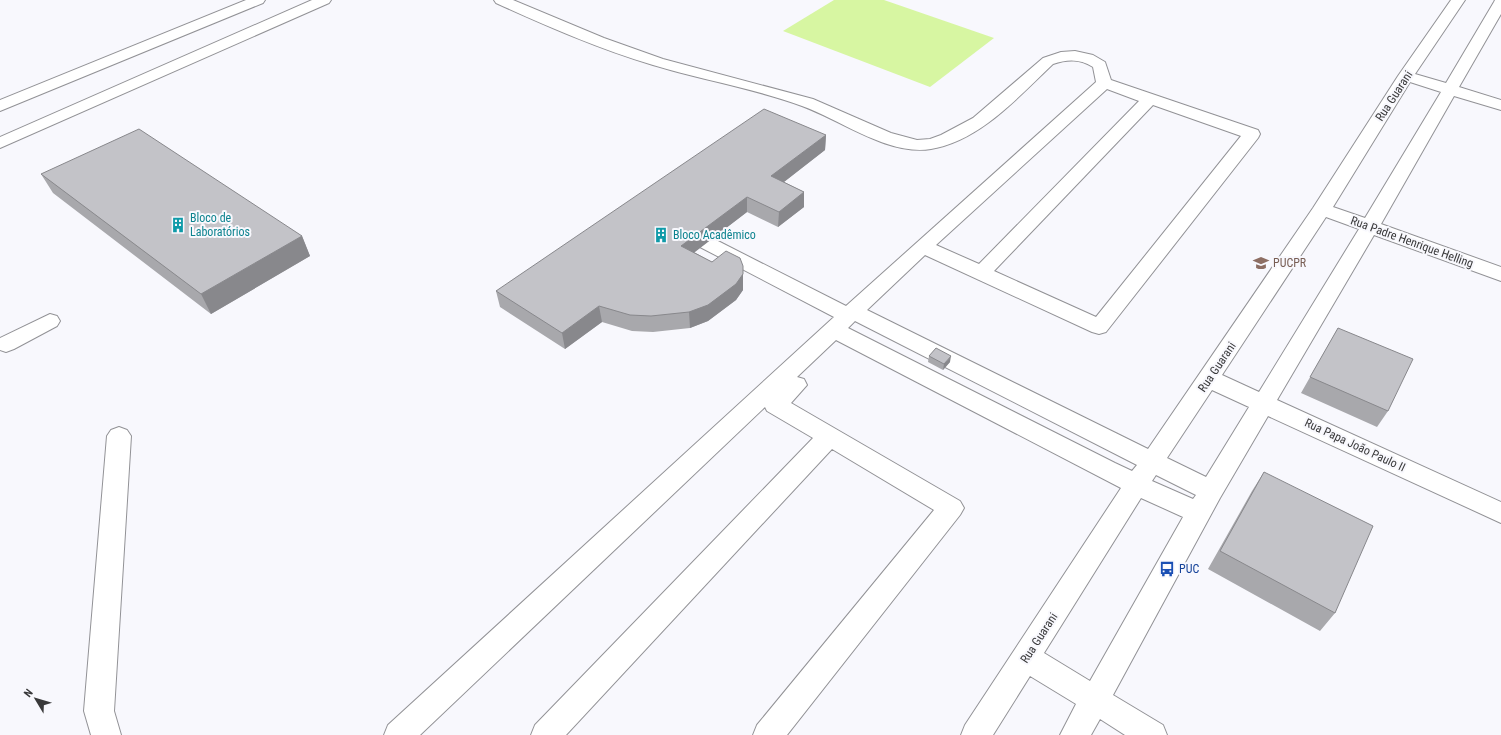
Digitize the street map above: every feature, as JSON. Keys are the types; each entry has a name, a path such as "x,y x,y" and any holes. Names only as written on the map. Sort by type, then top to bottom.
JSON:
{"street":[{"path":"0,106 258,0"},
{"path":"0,130 305,0"},
{"path":"0,143 324,0"},
{"path":"501,0 570,31 658,62 807,102 902,143 931,144 958,135 977,123 1048,61 1060,56 1078,55 1092,59 1100,65 1104,83"},
{"name":"Rua Guarani","path":"976,735 1145,474 1322,209 1406,76 1458,0"},
{"path":"1074,735 1204,502 1370,226 1501,2"},
{"path":"1406,76 1501,104"},
{"path":"929,248 1098,327 1252,134 1104,83"},
{"path":"399,735 850,323 1104,83"},
{"path":"981,273 1150,99"},
{"name":"Rua Padre Henrique Helling","path":"1322,209 1501,274"},
{"path":"707,243 850,323 1145,474 1204,502"},
{"path":"6,344 50,321"},
{"path":"768,735 951,508 775,405 850,323"},
{"name":"Rua Papa João Paulo II","path":"1209,379 1501,513"},
{"path":"106,735 99,711 118,436"},
{"path":"546,735 829,437"},
{"path":"1027,658 1152,735"}],"green space":[{"path":"834,0 884,0 994,38 930,87 783,31"}],"building":[{"name":"Bloco Acadêmico","path":"764,109 826,135 771,176 804,192 779,212 747,197 681,246 712,262 726,251 740,258 743,266 743,274 736,284 708,305 689,312 651,316 630,315 599,306 562,333 496,291"},
{"name":"Bloco de Laboratórios","path":"139,129 302,236 201,294 41,174"},
{"path":"1338,328 1413,359 1388,411 1310,377"},
{"path":"936,348 951,356 944,364 929,356"},
{"path":"1264,472 1373,526 1335,613 1220,551"}],"place":[{"name":"Bloco de Laboratórios","path":"178,225"},
{"name":"Bloco Acadêmico","path":"661,235"},
{"name":"PUCPR","path":"1261,263"},
{"name":"PUC","path":"1167,569"}]}
